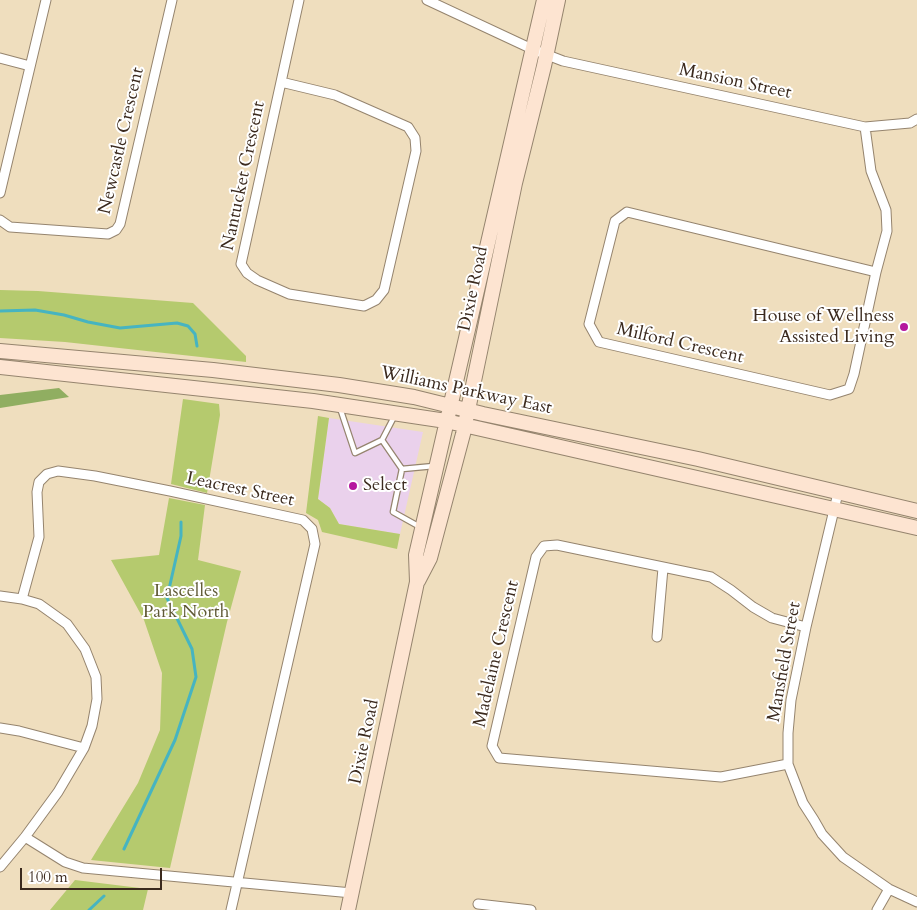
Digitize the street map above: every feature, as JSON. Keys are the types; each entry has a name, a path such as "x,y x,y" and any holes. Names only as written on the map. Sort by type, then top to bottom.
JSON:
{"main road":[{"name":"Dixie Road","path":"348,910 417,582 416,555 544,0"},
{"name":"Dixie Road","path":"417,582 430,558 465,425 515,183 558,0"},
{"name":"Williams Parkway East","path":"0,351 213,370 330,384 414,397 698,459 917,511"},
{"name":"Williams Parkway East","path":"0,367 209,388 339,404 446,421 917,528"}],"street":[{"path":"0,193 46,0"},
{"name":"Newcastle Crescent","path":"0,220 10,227 108,234 116,230 120,224 172,0"},
{"name":"Nantucket Crescent","path":"281,82 334,95 408,127 415,138 416,151 384,290 376,300 364,306 288,294 257,280 247,273 241,264 299,0"},
{"name":"Mansion Street","path":"427,0 532,49 563,61 865,127 910,123 917,119"},
{"path":"0,58 30,66"},
{"name":"Milford Crescent","path":"865,127 871,171 886,210 888,231 876,272 849,389 830,396 599,342 589,324 615,221 627,212 876,272"},
{"name":"Leacrest Street","path":"22,599 39,537 37,492 40,482 47,474 58,471 95,476 303,520 312,529 314,544 231,910"},
{"name":"Mansfield Street","path":"838,493 806,627 791,700 788,764 804,803 822,834 843,857 889,889 917,902"},
{"name":"Madelaine Crescent","path":"788,764 721,777 499,758 492,746 536,557 544,546 557,545 711,577 753,608 772,618 806,627"},
{"path":"657,637 663,568"},
{"path":"0,596 39,604 67,624 86,649 96,677 97,699 92,726 84,748 58,792 0,867"},
{"path":"0,728 84,748"},
{"path":"25,837 65,862 83,868 352,894"},
{"path":"877,910 889,889"},
{"path":"478,904 531,910"}],"lane":[{"path":"339,404 355,453 382,440 397,413"},
{"path":"382,440 402,469 393,512 422,529"},
{"path":"402,469 436,466"}],"shaded area":[{"path":"329,418 423,432 400,534 339,524 330,508 318,499"}],"green space":[{"path":"0,290 38,291 193,303 246,356 246,362 65,342 0,338"},
{"path":"59,388 69,397 0,408 0,395"},
{"path":"183,399 219,404 220,415 207,493 171,484"},
{"path":"318,416 329,418 318,499 330,508 339,524 400,534 397,549 322,532 318,520 306,513"},
{"name":"Lascelles Park North","path":"169,498 205,505 198,560 241,571 227,622 170,868 91,860 138,783 160,730 162,673 144,620 111,560 159,555"},
{"path":"75,880 148,889 143,910 50,910"}],"waterway":[{"path":"0,311 35,310 120,328 177,323 188,326 195,334 197,346"},
{"path":"124,849 175,740 196,677 192,649 167,598 181,536 181,522"},
{"path":"89,910 104,896"}],"place":[{"name":"House of Wellness Assisted Living","path":"904,327"},
{"name":"Select","path":"353,486"}]}
